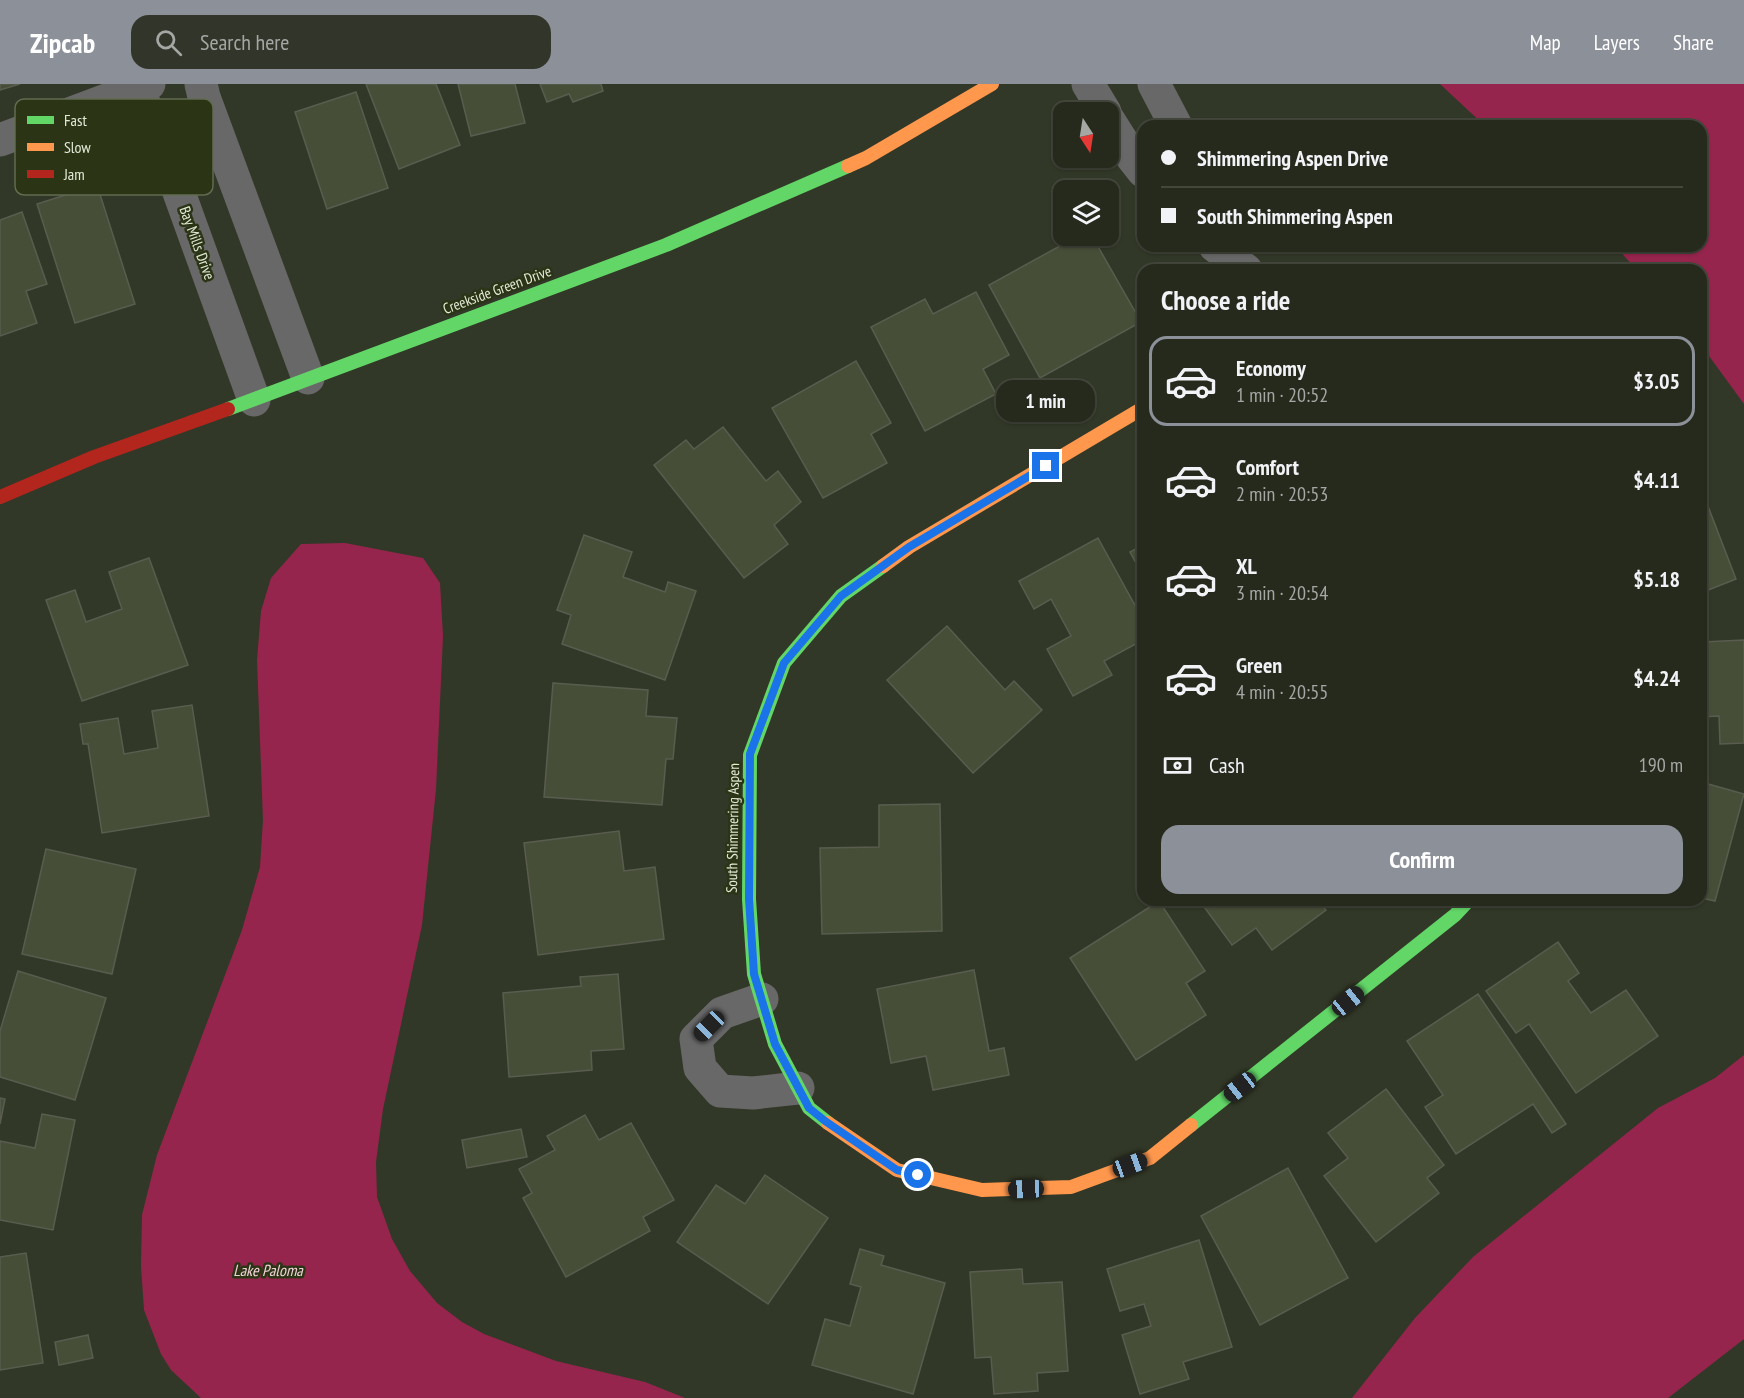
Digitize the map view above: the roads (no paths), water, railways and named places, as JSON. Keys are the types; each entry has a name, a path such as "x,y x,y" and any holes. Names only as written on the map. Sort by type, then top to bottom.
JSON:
{"street":[{"path":"201,84 205,99"},
{"name":"Creekside Green Drive","path":"0,497 94,457 254,400 666,245 866,158 992,84"},
{"path":"1088,84 1099,102"},
{"path":"1154,84 1173,120"},
{"path":"106,99 139,86"},
{"path":"213,121 308,378"},
{"path":"0,140 15,134"},
{"path":"1119,136 1137,163"},
{"name":"Bay Mills Drive","path":"180,195 254,400"},
{"path":"1223,252 1238,264"},
{"name":"South Shimmering Aspen","path":"804,1098 775,1044 754,974 749,899 750,754 784,663 841,596 909,547 1137,412"},
{"path":"762,999 722,1013 696,1039 700,1068 720,1091 804,1098 825,1121 897,1170 982,1190 1071,1187 1150,1158 1463,906"}],"water":[{"path":"1440,84 1744,84 1744,404 1707,353 1707,264 1632,264 1620,252 1707,252 1707,120 1479,120"},
{"name":"Lake Paloma","path":"345,543 423,558 440,583 443,636 436,789 422,925 383,1109 376,1162 377,1197 392,1239 410,1271 437,1303 462,1322 484,1334 556,1361 645,1382 685,1398 201,1398 171,1370 161,1354 144,1310 141,1266 142,1215 157,1155 242,930 260,867 263,820 257,660 261,611 271,578 301,544"},
{"path":"1744,1055 1744,1339 1668,1398 1352,1398 1415,1318 1473,1257 1658,1108 1715,1078"}]}
